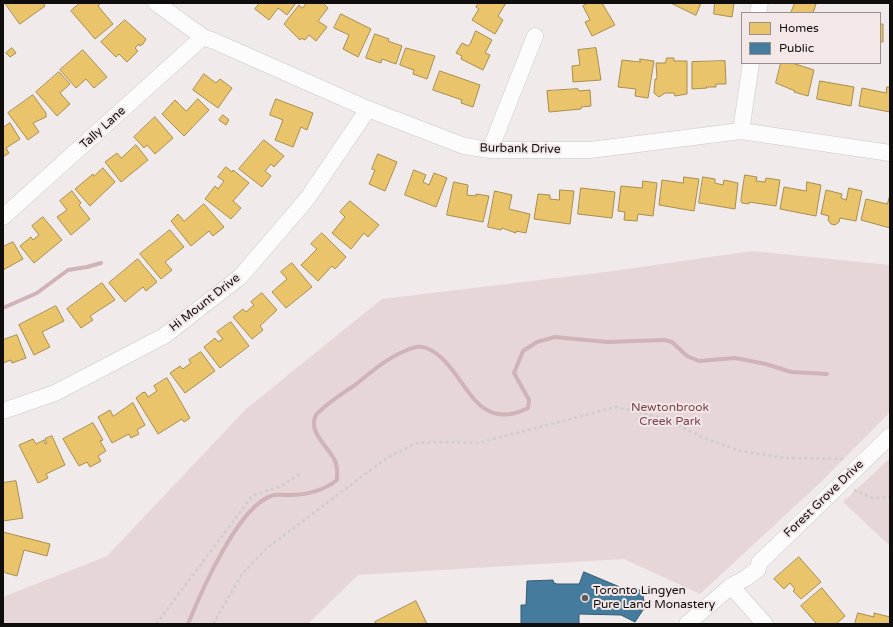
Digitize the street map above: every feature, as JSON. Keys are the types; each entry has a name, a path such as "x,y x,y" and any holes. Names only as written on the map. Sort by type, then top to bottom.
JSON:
{"street":[{"name":"Burbank Drive","path":"156,3 203,37 368,109 464,146 490,150 590,150 741,131 890,152"},
{"path":"490,150 535,36"},
{"name":"Tally Lane","path":"3,217 203,37"},
{"path":"741,131 751,64"},
{"name":"Hi Mount Drive","path":"3,411 55,392 164,336 240,277 307,199 368,109"},
{"name":"Forest Grove Drive","path":"687,624 731,586 758,569 759,563 863,460 890,436"},
{"path":"731,586 765,624"}],"path":[{"path":"213,624 242,574 267,548 388,457 417,444 447,442 478,443 616,407 664,418 704,438 741,451 786,458 863,460"},
{"path":"156,624 253,495 280,487 301,474"},
{"path":"841,483 873,498 890,497"}],"green space":[{"name":"Newtonbrook Creek Park","path":"752,251 890,265 890,412 821,482 700,594 624,559 358,575 308,624 3,624 3,597 107,556 246,409 382,299 606,272"},
{"path":"890,458 890,546 843,502"}],"building: Homes":[{"path":"5,3 43,3 45,6 20,24"},
{"path":"80,3 101,3 98,6 113,24 95,39 71,11"},
{"path":"260,3 296,3 287,15 278,8 269,20 255,9"},
{"path":"307,3 323,3 328,8 318,21 327,27 316,41 309,35 305,40 301,38 300,40 284,24 299,5 302,8"},
{"path":"479,3 506,3 498,16 503,20 495,34 472,20 479,9 476,7"},
{"path":"589,3 602,3 615,25 592,36 585,22 590,20 583,6"},
{"path":"671,3 701,3 696,15"},
{"path":"715,3 734,3 732,17 714,14"},
{"path":"795,3 816,4 813,12 791,12"},
{"path":"341,14 371,29 358,57 343,49 349,35 334,28"},
{"path":"125,20 146,39 143,44 140,46 139,44 135,48 138,51 127,62 119,54 116,57 101,42"},
{"path":"881,24 883,24 883,42 881,42"},
{"path":"476,31 492,40 485,53 490,55 483,70 461,59 462,56 456,53 462,43 468,46 470,44"},
{"path":"375,34 402,46 396,64 382,59 381,63 366,58"},
{"path":"12,48 16,53 10,57 6,53"},
{"path":"406,48 435,56 427,79 413,74 414,70 400,65"},
{"path":"596,48 601,80 573,82 572,66 580,65 578,50"},
{"path":"83,50 107,77 94,88 86,79 76,88 60,70"},
{"path":"667,58 674,58 674,61 687,61 687,94 675,96 674,93 665,93 659,97 654,93 655,79 657,79 656,63 665,63"},
{"path":"640,59 654,61 648,98 635,96 636,89 618,87 622,60 640,62"},
{"path":"725,61 726,84 716,84 716,87 692,89 692,62"},
{"path":"781,64 795,64 814,70 808,96 794,92 795,91 776,83"},
{"path":"440,71 480,85 473,107 461,103 462,100 433,90"},
{"path":"59,72 70,84 60,93 70,104 57,116 36,92"},
{"path":"204,74 216,83 220,79 232,88 218,108 193,90"},
{"path":"820,81 854,87 851,106 817,99"},
{"path":"887,87 890,87 890,112 859,106 862,88 886,93"},
{"path":"578,89 579,91 590,90 591,106 581,107 581,109 549,112 547,91"},
{"path":"33,95 46,113 46,117 33,123 39,132 28,140 8,113"},
{"path":"198,99 209,110 184,136 162,114 175,100 186,111"},
{"path":"276,99 313,113 307,130 301,127 293,147 275,140 283,120 270,115"},
{"path":"223,115 229,120 226,125 219,120"},
{"path":"155,117 173,138 155,154 147,145 144,148 134,137"},
{"path":"10,123 20,139 6,148 9,153 3,157 3,128"},
{"path":"264,140 284,156 274,167 271,164 265,171 271,176 262,187 239,169"},
{"path":"136,145 148,160 121,182 105,162 117,153 121,158"},
{"path":"378,154 397,162 385,191 369,184 375,170 372,169"},
{"path":"226,167 232,172 233,170 249,183 233,201 241,208 231,219 205,199 215,186 218,189 224,181 218,177"},
{"path":"103,168 115,182 90,206 75,189"},
{"path":"414,170 426,175 423,182 429,185 434,173 447,178 436,207 405,195"},
{"path":"745,175 757,177 756,181 765,182 766,178 780,180 776,206 749,202 749,204 742,203 741,201"},
{"path":"684,177 699,179 694,211 659,205 662,180 683,183"},
{"path":"703,177 715,179 715,183 723,185 724,180 738,183 735,209 699,203"},
{"path":"643,181 657,183 653,216 638,214 637,221 624,220 625,212 618,211 621,186 642,188"},
{"path":"454,182 468,185 467,195 476,196 476,194 489,196 483,222 447,215"},
{"path":"807,182 821,185 816,216 780,209 784,187 806,191"},
{"path":"581,188 615,192 612,218 578,214"},
{"path":"849,188 862,191 856,221 840,218 839,222 835,225 831,224 828,220 829,216 821,214 826,190 842,194 841,198 846,200"},
{"path":"560,190 574,191 570,224 534,219 538,194 550,195 550,199 559,200"},
{"path":"72,191 81,203 79,205 90,219 71,235 57,217 67,210 60,201"},
{"path":"495,191 512,195 509,209 530,214 526,233 516,231 516,233 502,228 501,230 488,227"},
{"path":"890,195 890,228 861,220 866,199 887,204"},
{"path":"350,201 379,225 368,237 364,233 351,249 332,233 345,217 340,212"},
{"path":"204,204 224,227 213,236 209,231 191,246 171,221 178,214 184,221"},
{"path":"43,217 62,240 34,263 20,246 31,237 33,240 39,235 32,226"},
{"path":"170,230 184,247 165,262 172,270 161,279 140,254"},
{"path":"322,233 346,257 335,269 332,266 318,281 301,265 317,249 311,244"},
{"path":"13,242 23,259 3,270 3,247"},
{"path":"138,259 157,282 146,291 143,287 125,302 109,283"},
{"path":"292,263 312,287 286,308 272,292 287,279 281,272"},
{"path":"102,283 115,300 90,316 93,320 81,328 67,309"},
{"path":"262,293 277,310 260,326 263,330 252,339 233,317 243,309 246,312 254,305 251,302"},
{"path":"56,306 64,321 42,332 50,347 34,355 19,325"},
{"path":"231,322 249,346 220,368 204,347 215,338 218,342 223,339 217,332"},
{"path":"17,335 26,358 12,363 11,360 3,363 3,340"},
{"path":"201,352 215,371 185,393 170,373 180,366 183,369 191,363 189,360"},
{"path":"167,378 190,418 184,422 182,419 158,434 136,398 145,392 148,397 157,391 154,386"},
{"path":"133,403 145,425 137,430 139,434 131,438 129,434 112,443 98,417 110,410 113,416"},
{"path":"93,423 103,440 100,441 106,451 98,456 101,461 90,467 87,462 79,466 63,439"},
{"path":"52,436 65,465 46,474 48,478 38,483 19,445 33,439 36,444 44,440 45,444 47,443 45,439"},
{"path":"16,481 23,518 3,521 3,483"},
{"path":"3,532 50,544 47,556 24,550 17,576 6,573 3,571"},
{"path":"799,557 821,582 801,599 793,591 795,589 790,583 784,589 774,579"},
{"path":"822,588 845,616 836,624 814,624 816,623 801,606"},
{"path":"416,601 427,624 376,624 375,622"},
{"path":"858,613 874,617 874,613 890,617 890,624 855,624"}],"building: Public":[{"name":"Toronto Lingyen Pure Land Monastery","path":"584,572 627,590 642,590 645,607 635,622 621,615 579,614 579,624 521,624 521,605 526,605 527,581 553,580 554,583 557,584 579,584"}],"waterway":[{"path":"3,308 37,293 68,270 101,263"},
{"path":"188,624 211,572 222,552 246,516 258,503 273,495 296,495 314,492 332,484 337,480 337,468 335,461 316,433 314,427 316,415 379,366 398,354 410,349 424,347 439,356 451,368 481,406 493,413 509,414 528,408 529,400 514,373 523,351 537,342 555,337 607,342 665,340 672,342 687,356 699,361 735,358 766,364 791,372 827,374"}],"place":[{"name":"Toronto Lingyen Pure Land Monastery","path":"585,598"}]}
